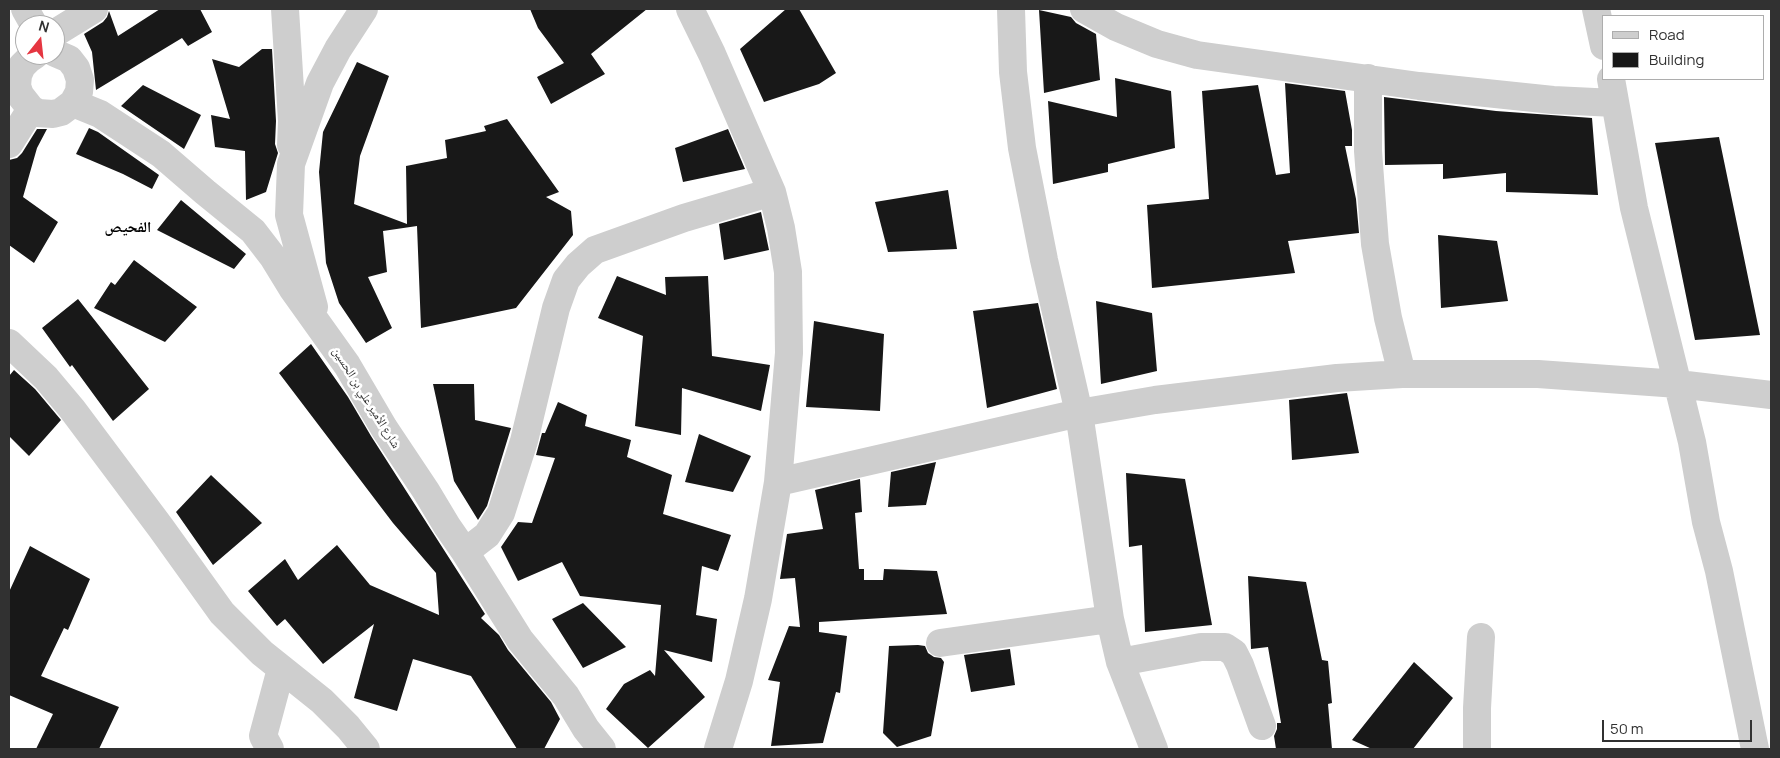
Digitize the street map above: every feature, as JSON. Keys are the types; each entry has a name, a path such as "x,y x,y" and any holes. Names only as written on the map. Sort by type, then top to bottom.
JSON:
{"street":[{"path":"65,27 94,9"},
{"path":"285,9 292,121 289,215 320,327"},
{"path":"291,164 320,83 338,49 364,9"},
{"path":"690,9 712,54 772,192 781,228 788,272 789,353 778,482 758,599 739,681 718,749"},
{"path":"1011,9 1013,72 1022,148 1044,260 1079,413 1086,470 1110,619 1120,662 1154,749"},
{"path":"1084,9 1116,27 1149,40 1197,55 1282,68 1553,100 1613,91 1634,208 1692,442 1706,522 1719,571 1755,749"},
{"path":"1596,9 1602,37"},
{"path":"22,104 38,113 53,114 61,112 73,103 79,92 80,80 76,68 69,59 65,57"},
{"path":"9,144 22,104 17,86 18,75 23,65"},
{"path":"1368,78 1368,151 1374,244 1388,318 1402,374"},
{"name":"شارع الأمير علي بن الحسين","path":"73,103 100,114 161,154 253,231 347,365 384,428 520,640 566,696 586,729 602,749"},
{"path":"465,552 488,535 501,513 524,441 556,308 566,280 578,264 594,250 684,218 772,192"},
{"path":"253,231 289,215"},
{"path":"9,343 46,378 72,409 161,528 222,614 244,637 322,701 348,727 366,749"},
{"path":"778,482 1079,413 1154,400 1337,378 1402,374 1538,374 1678,384 1771,395"},
{"path":"940,642 1110,619"},
{"path":"1477,749 1481,637"},
{"path":"1120,662 1201,647 1225,647 1234,653 1240,665 1262,726"},
{"path":"270,749 263,736 264,728 281,669"}],"building":[{"path":"160,9 200,9 212,32 188,46 182,38 96,90 92,52 84,34 103,22 109,11 118,36"},
{"path":"530,9 647,9 591,54 605,74 551,104 537,77 564,63 538,28"},
{"path":"786,9 799,9 836,73 819,84 764,102 740,49"},
{"path":"1039,10 1071,17 1076,23 1096,34 1100,80 1044,93"},
{"path":"262,49 272,49 276,121 275,144 278,153 266,192 246,200 245,151 215,147 211,115 230,119 212,59 239,67"},
{"path":"357,62 389,76 360,156 354,204 407,224 406,166 447,158 445,140 486,131 484,126 507,119 559,192 546,197 571,211 573,235 516,308 421,328 417,226 383,231 387,272 368,277 392,328 366,343 339,303 326,263 319,172 323,132"},
{"path":"1115,78 1171,91 1175,148 1108,164 1108,172 1053,184 1048,101 1117,117"},
{"path":"1285,83 1345,91 1352,130 1352,146 1345,146 1356,199 1359,233 1288,241 1295,273 1152,288 1147,205 1209,199 1202,91 1258,85 1276,175 1290,173"},
{"path":"143,85 201,115 184,149 121,106"},
{"path":"1384,97 1496,111 1592,118 1598,195 1506,192 1506,173 1443,179 1443,164 1385,165"},
{"path":"89,128 98,132 159,175 152,189 76,154"},
{"path":"37,129 47,129 37,148 23,197 58,222 34,263 9,245 9,160 17,158 22,153"},
{"path":"728,129 745,169 683,182 675,148"},
{"path":"1719,137 1760,335 1695,340 1655,143"},
{"path":"948,190 957,249 888,252 875,202"},
{"path":"181,200 246,254 234,269 157,230"},
{"path":"761,212 769,250 724,260 719,224"},
{"path":"1438,235 1497,241 1508,301 1441,308"},
{"path":"134,260 197,307 165,342 94,308 111,282 115,285"},
{"path":"617,276 666,295 665,277 708,276 712,356 770,365 761,411 682,388 681,435 635,426 643,336 598,318"},
{"path":"78,299 149,389 113,421 42,328"},
{"path":"1096,301 1152,313 1157,371 1101,384"},
{"path":"1038,303 1057,389 987,408 973,311"},
{"path":"814,321 884,334 880,411 806,407"},
{"path":"311,344 348,397 485,614 481,618 499,635 508,650 551,702 560,719 544,749 517,749 471,676 413,659 397,711 354,698 374,624 323,664 285,619 277,626 248,591 285,559 298,580 337,545 370,585 439,615 436,573 393,523 279,373"},
{"path":"14,370 35,389 61,420 29,456 9,436 9,376"},
{"path":"433,384 474,384 475,420 511,428 487,506 478,520 454,481"},
{"path":"1347,393 1359,453 1292,460 1289,400"},
{"path":"558,402 587,415 585,426 631,440 627,457 672,475 663,514 731,535 718,571 702,566 696,615 717,619 712,662 664,650 705,697 648,748 606,709 624,684 650,670 655,676 661,605 580,596 562,562 518,581 501,547 518,522 532,523 555,458 536,455 542,433 545,433"},
{"path":"699,434 751,456 733,492 685,482"},
{"path":"936,462 926,505 888,507 891,472"},
{"path":"1126,473 1185,479 1212,625 1145,632 1142,545 1129,547"},
{"path":"211,475 262,523 213,565 176,512"},
{"path":"860,479 862,512 855,513 859,569 864,569 864,580 883,580 884,569 937,571 947,614 819,622 819,632 847,636 840,693 836,692 823,743 771,746 780,682 768,680 789,626 800,627 795,578 780,579 787,534 823,529 815,490"},
{"path":"30,546 90,579 68,630 64,628 41,676 119,707 99,749 36,749 53,714 9,695 9,592"},
{"path":"1248,576 1306,582 1322,660 1328,661 1332,703 1328,704 1332,749 1276,749 1274,736 1277,723 1281,723 1268,647 1251,649"},
{"path":"583,603 626,647 583,668 552,619"},
{"path":"889,646 925,646 928,653 934,657 941,658 944,662 931,736 897,747 883,733"},
{"path":"1010,649 1015,685 971,692 964,655"},
{"path":"1414,662 1453,698 1413,749 1372,749 1352,740"}],"district":[{"name":"الفحيص","path":"128,228"}]}
